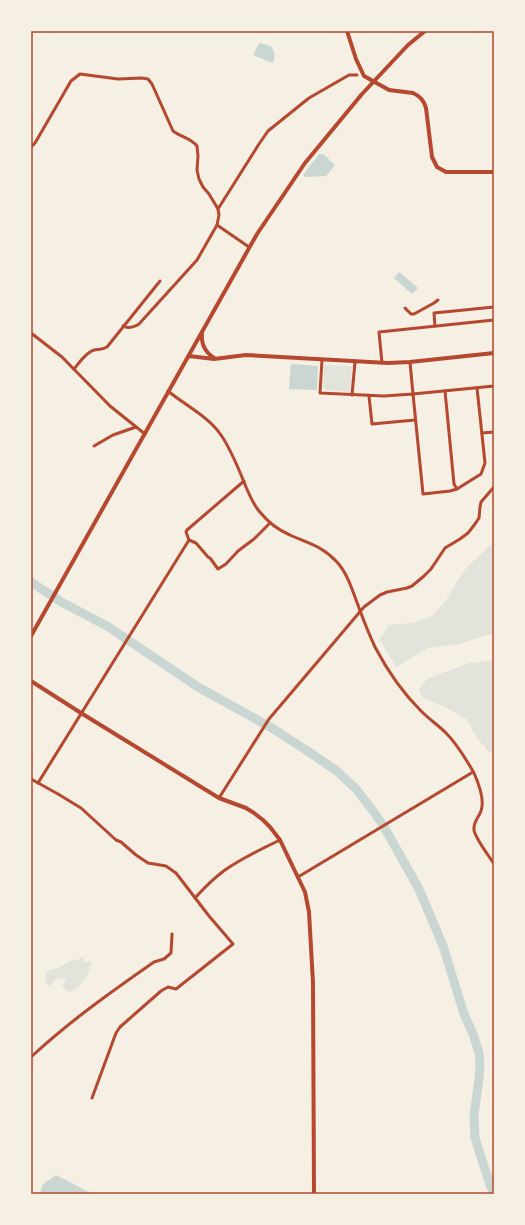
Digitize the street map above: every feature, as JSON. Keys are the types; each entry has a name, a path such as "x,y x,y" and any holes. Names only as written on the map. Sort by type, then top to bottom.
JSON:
{"street":[{"path":"347,31 356,59 364,76 389,90 413,93 423,100 426,108 432,157 435,165 439,169 452,172 494,172"},
{"path":"31,636 249,247 306,163 362,94 408,45 425,31"},
{"path":"31,146 35,143 71,81 80,74 118,79 148,79 152,84 173,131 191,140 197,146 197,170 199,179 203,187 210,194 218,209 217,225 197,260 139,324 130,328 123,326"},
{"path":"218,209 268,131 309,98 349,75 357,75"},
{"path":"217,225 249,247"},
{"path":"74,369 82,359 93,350 102,350 107,347 160,281"},
{"path":"405,308 411,314 414,314 438,300"},
{"path":"434,303 435,326"},
{"path":"434,313 494,307"},
{"path":"382,363 379,332 494,320"},
{"path":"202,332 203,347 212,357 218,358"},
{"path":"31,333 62,357 106,402 145,434"},
{"path":"189,356 218,358 246,355 382,363 410,362 494,353"},
{"path":"322,360 320,393 384,396 494,387"},
{"path":"352,395 355,362"},
{"path":"410,362 423,494 457,489 481,474 485,464 477,388"},
{"path":"168,391 214,426 225,441 256,507 270,523 290,536 312,544 322,550 335,561 343,571 349,581 375,646 386,666 413,703 456,744 473,772 482,796 482,808 474,825 474,833 494,864"},
{"path":"445,391 454,484 457,489"},
{"path":"369,396 372,424 415,420"},
{"path":"94,446 113,435 136,427"},
{"path":"482,434 494,432"},
{"path":"244,481 187,530 186,532 189,540 196,543 218,569 226,564 238,551 254,539 270,523"},
{"path":"219,798 269,718 360,611 380,595 410,587 424,576 431,569 445,548 460,539 476,524 479,518 481,502 494,487"},
{"path":"38,782 189,540"},
{"path":"31,681 81,714 219,798 246,808 254,813 270,827 280,840 305,892 308,903 311,931 313,983 314,1194"},
{"path":"298,877 473,772"},
{"path":"31,779 81,808 116,840 121,842 148,863 166,866 176,874 233,944 176,989 168,987 161,991 120,1027 116,1033 92,1098"},
{"path":"195,898 224,870 280,840"},
{"path":"31,1057 54,1036 100,1000 154,962 164,959 171,953 172,934"}],"shaded area":[{"path":"260,43 271,46 275,54 273,63 253,55"},
{"path":"319,154 323,154 335,165 326,176 305,177 303,175"},
{"path":"399,272 418,288 412,294 394,278"},
{"path":"291,364 318,366 317,390 289,389"},
{"path":"324,366 352,367 351,390 349,392 326,390 323,387"},
{"path":"494,540 494,633 459,644 428,648 396,667 380,640 388,625 413,623 432,616 447,599 467,567 490,546"},
{"path":"494,660 494,752 488,751 477,738 466,719 447,708 423,698 419,691 422,684 429,678 469,663"},
{"path":"81,957 84,959 84,962 92,961 85,980 78,987 69,992 64,989 62,986 66,980 62,977 57,979 49,986 45,980 47,971 58,968 70,961 78,960"},
{"path":"56,1175 93,1194 40,1194 42,1185"}],"waterway":[{"path":"31,582 63,603 107,626 198,687 272,728 306,750 337,771 356,789 373,811 383,825 419,889 443,946 464,1014 473,1034 479,1053 480,1066 474,1115 475,1138 494,1194"}]}
